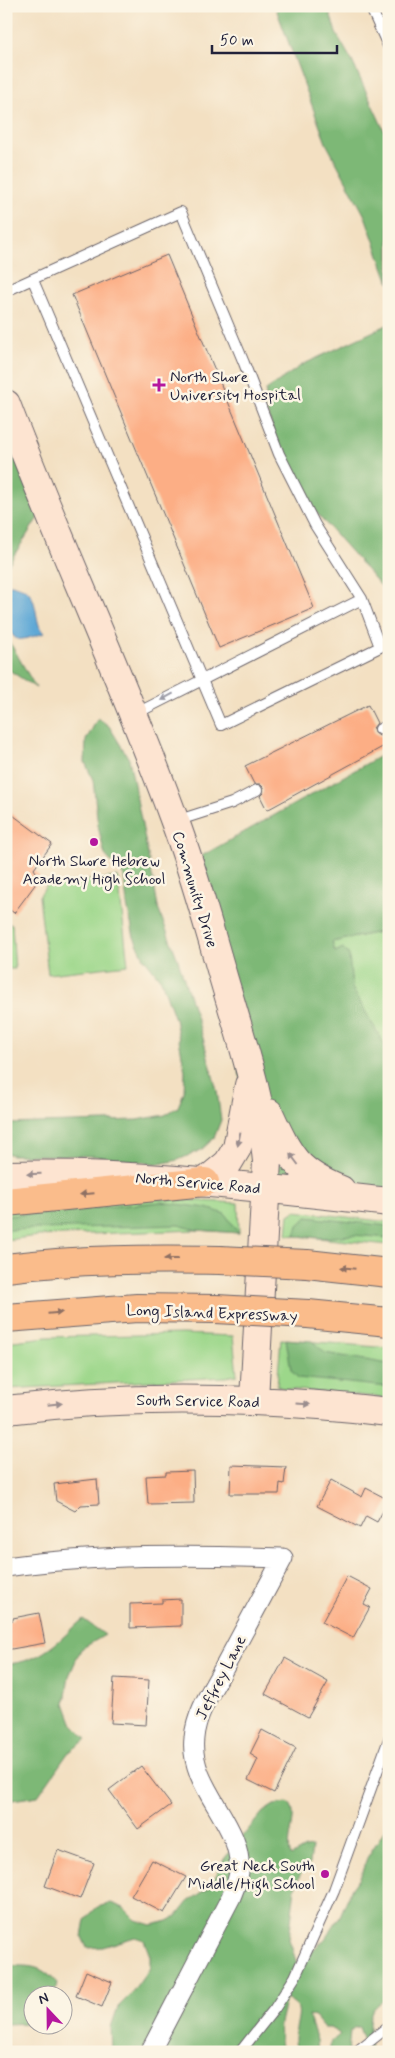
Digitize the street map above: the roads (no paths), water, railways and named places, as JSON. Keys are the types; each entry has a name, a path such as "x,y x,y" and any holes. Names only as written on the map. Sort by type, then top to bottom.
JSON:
{"highway":[{"path":"6,1202 205,1182"},
{"path":"6,1268 132,1259 220,1260 307,1264 389,1272"},
{"name":"Long Island Expressway","path":"6,1318 137,1308 216,1309 308,1314 389,1322"}],"main road":[{"name":"Community Drive","path":"6,404 134,715 175,821 206,918 251,1074 263,1126 267,1161 254,1400"},
{"path":"205,1182 228,1163 238,1148 251,1074"},
{"path":"251,1074 280,1138 298,1165 320,1181 377,1201"},
{"name":"North Service Road","path":"6,1175 100,1174 205,1182 377,1201"},
{"name":"South Service Road","path":"6,1410 77,1402 145,1399 254,1400 389,1412"}],"street":[{"name":"Jeffrey Lane","path":"6,1567 134,1556 282,1558 204,1706 194,1738 195,1759 200,1776 231,1835 238,1853 238,1879 231,1897 150,2052"}],"lane":[{"path":"370,6 389,48"},
{"path":"6,292 32,280 181,212 244,363 279,454 315,525 362,599 380,646 221,726 32,280"},
{"path":"134,715 201,679 362,599"},
{"path":"175,821 232,803 257,790"},
{"path":"240,2052 275,2008 295,1977 334,1890 389,1738"},
{"path":"356,2052 389,2026"}],"water":[{"path":"6,585 18,586 26,590 31,596 40,627 44,633 30,638 19,639 13,635 7,622"}],"place":[{"name":"North Shore University Hospital","path":"159,385"},
{"name":"North Shore Hebrew Academy High School","path":"94,842"},
{"name":"Great Neck South Middle/High School","path":"325,1874"}]}
